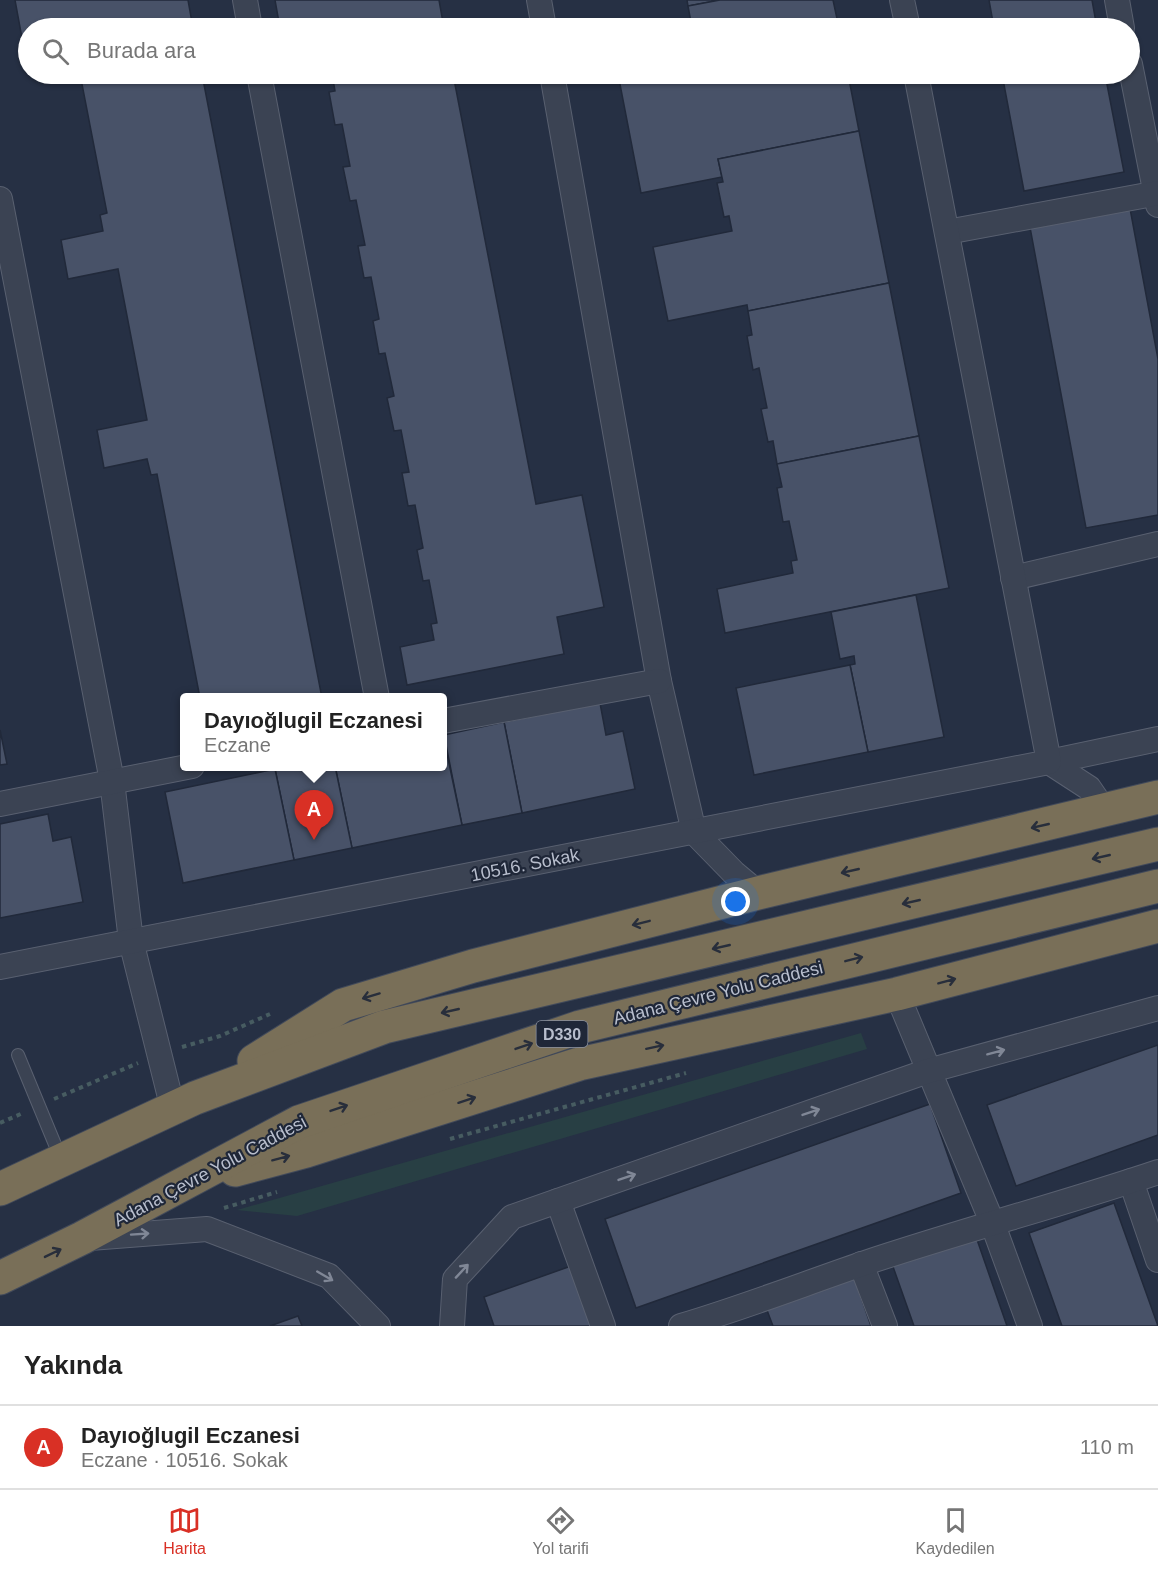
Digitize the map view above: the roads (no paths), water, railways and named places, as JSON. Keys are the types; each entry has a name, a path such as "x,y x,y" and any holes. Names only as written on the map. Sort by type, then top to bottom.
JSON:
{"highway":[{"path":"184,1103 343,1005 473,966 758,893 1158,797"},
{"path":"0,1189 184,1103 384,1027 1158,844"},
{"name":"Adana Çevre Yolu Caddesi","path":"0,1278 82,1238 299,1122 580,1028 1158,886"},
{"path":"184,1184 306,1151 579,1064 897,994 1158,926"}],"street":[{"path":"245,0 248,18"},
{"path":"539,0 542,18"},
{"path":"902,0 906,18"},
{"path":"1117,0 1120,18"},
{"path":"261,84 376,693"},
{"path":"554,84 660,681 694,832 734,873 758,893"},
{"path":"918,84 1049,762 1089,788 1104,810"},
{"path":"947,232 1157,197 1134,84"},
{"path":"0,199 111,781 131,942 184,1103"},
{"path":"1013,578 1158,544"},
{"path":"447,720 660,681"},
{"name":"10516. Sokak","path":"0,967 1049,762 1158,738"},
{"path":"0,804 180,768"},
{"path":"897,994 992,1222 1030,1326"},
{"path":"452,1326 455,1279 512,1217 928,1071 1158,1008"},
{"path":"681,1326 733,1319 861,1264 1158,1172"},
{"path":"1131,1181 1158,1260"},
{"path":"558,1201 603,1326"},
{"path":"82,1238 207,1229 329,1276 378,1326"},
{"path":"861,1264 885,1326"}],"lane":[{"path":"18,1055 61,1161"}],"place":[{"name":"Dayıoğlugil Eczanesi","path":"314,840"}]}
